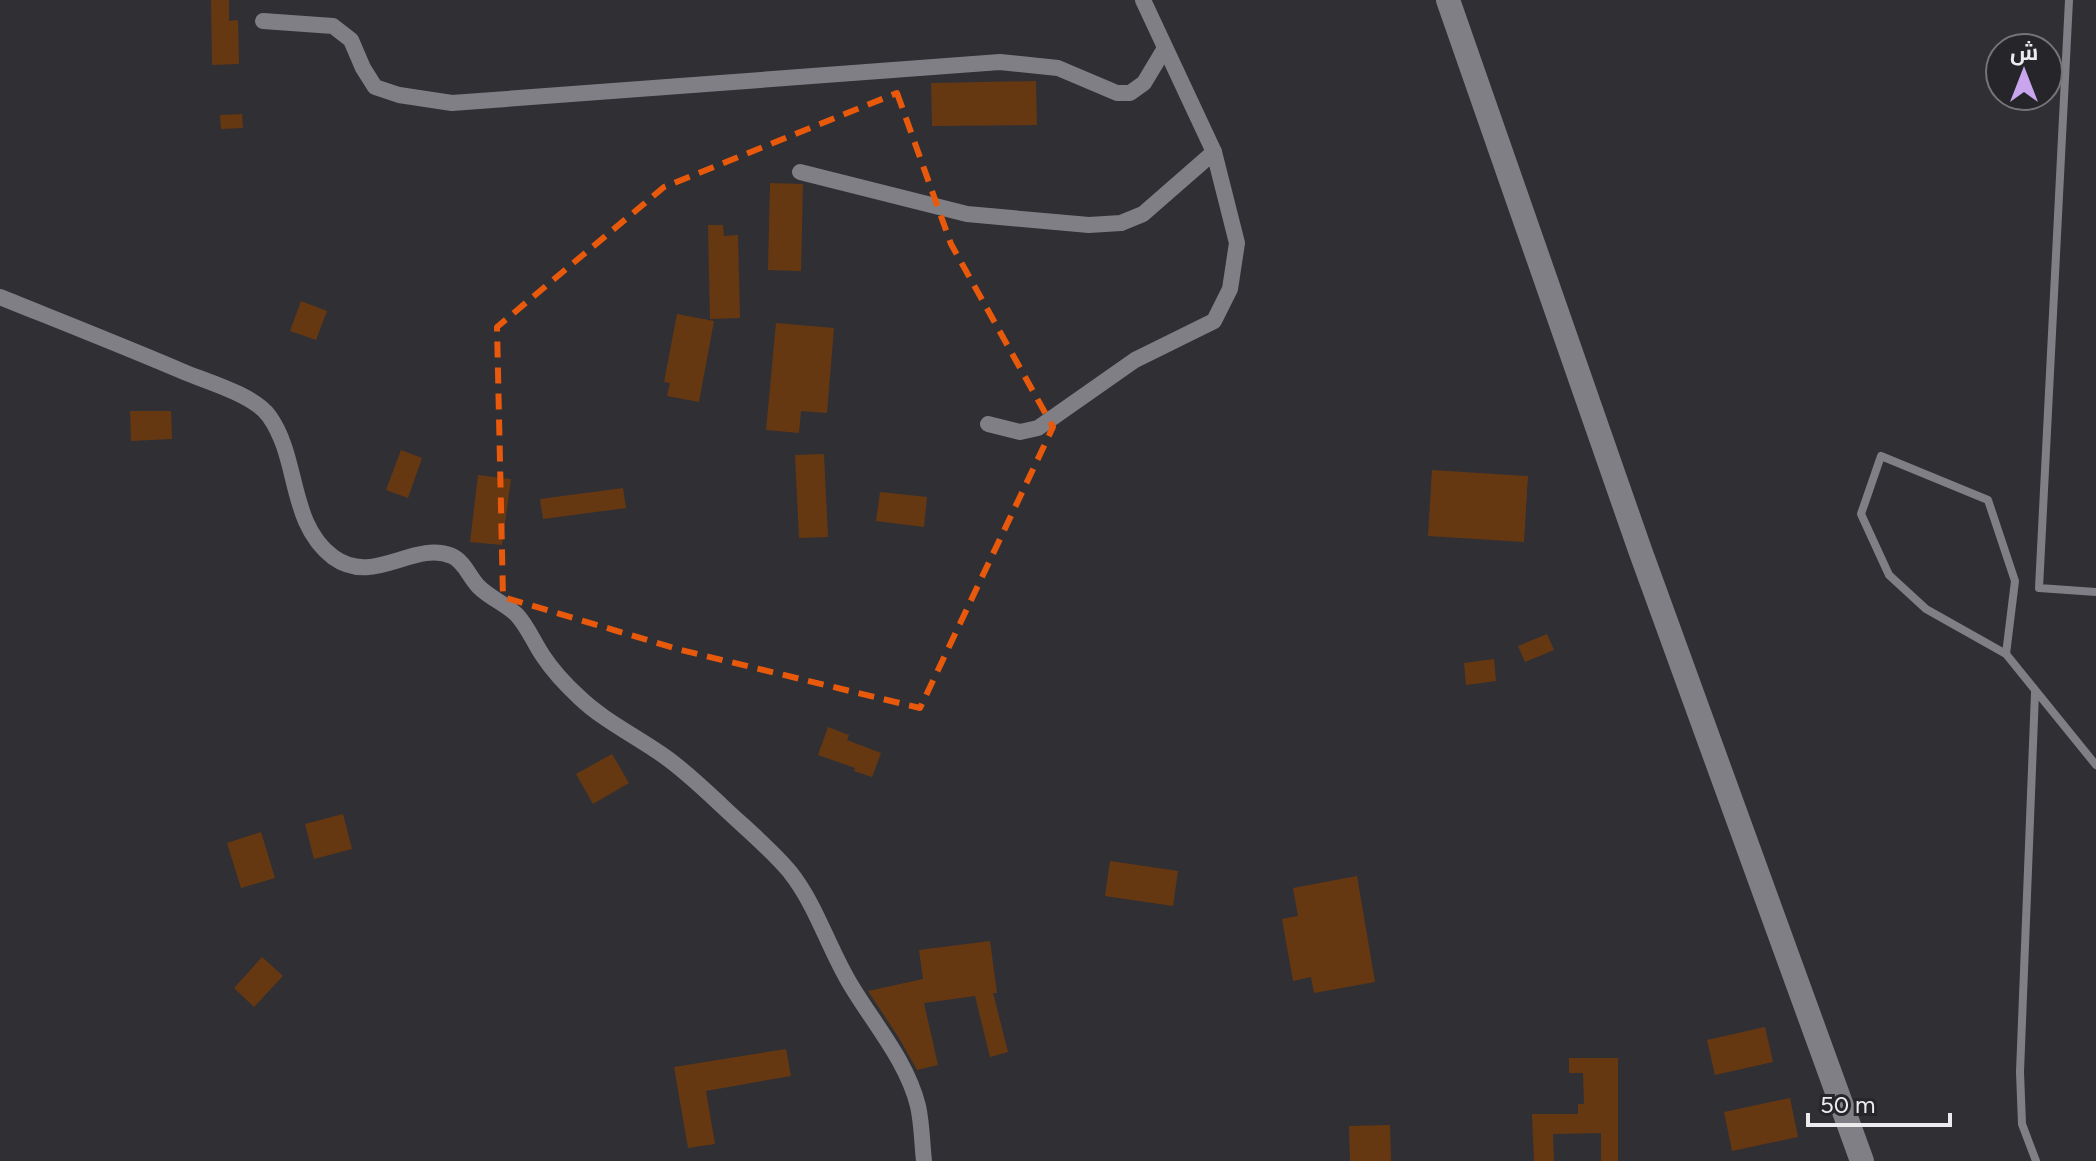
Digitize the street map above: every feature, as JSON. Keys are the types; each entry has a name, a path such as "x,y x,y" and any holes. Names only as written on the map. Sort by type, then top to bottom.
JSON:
{"main road":[{"path":"1448,0 1640,550 1862,1161"}],"street":[{"path":"988,424 1020,432 1038,428 1135,360 1214,321 1230,289 1237,243 1214,152 1143,0"},
{"path":"263,21 333,26 351,40 375,87 399,95 452,103 1000,62 1058,68 1117,93 1130,93 1144,83 1165,48"},
{"path":"800,172 967,214 1089,225 1121,223 1143,214 1214,152"},
{"path":"0,297 201,379 265,411 277,428 284,446 301,510 312,534 330,555 340,561 364,568 432,553 454,557 462,562 477,586 516,614 544,657 580,698 667,758 786,868 804,893 827,943 907,1076 918,1107 924,1161"}],"lane":[{"path":"2069,0 2039,588 2096,592"},
{"path":"2006,654 2015,581 1988,500 1881,456 1861,514 1889,575 1926,609 2006,654 2096,765"},
{"path":"2035,692 2020,1072 2022,1124 2036,1161"}],"highlighted area":[{"path":"897,93 951,244 1053,427 920,708 681,650 503,597 497,327 664,187"}],"building":[{"path":"211,0 229,0 229,21 238,20 239,64 212,65"},
{"path":"1036,81 1037,125 932,126 931,83"},
{"path":"242,114 243,128 221,129 220,115"},
{"path":"770,183 803,184 801,271 768,270"},
{"path":"708,225 723,225 724,236 738,235 740,318 710,319"},
{"path":"301,301 327,311 316,340 290,331"},
{"path":"677,314 714,321 699,402 667,396 670,383 664,382"},
{"path":"776,323 834,328 827,413 801,411 799,433 766,430"},
{"path":"130,411 171,411 172,439 131,441"},
{"path":"401,450 422,458 408,498 386,490"},
{"path":"824,454 828,537 799,538 795,455"},
{"path":"1432,470 1528,476 1524,542 1428,536"},
{"path":"478,475 511,479 502,545 470,542"},
{"path":"623,488 626,508 543,519 540,499"},
{"path":"880,492 927,497 924,527 876,521"},
{"path":"1547,634 1554,650 1525,662 1518,646"},
{"path":"1494,659 1496,681 1466,685 1464,663"},
{"path":"828,727 849,735 847,740 881,753 872,777 818,755"},
{"path":"612,754 629,783 593,804 576,774"},
{"path":"343,814 352,849 314,859 305,824"},
{"path":"261,832 275,878 241,888 227,843"},
{"path":"1110,861 1178,871 1173,906 1105,896"},
{"path":"1357,876 1375,982 1314,993 1311,977 1293,981 1282,919 1298,916 1293,888"},
{"path":"990,941 997,993 993,993 1008,1052 990,1057 975,996 924,1003 938,1065 917,1070 868,991 923,979 919,950"},
{"path":"262,957 283,976 254,1007 234,988"},
{"path":"1765,1027 1773,1062 1715,1075 1707,1040"},
{"path":"786,1049 791,1076 706,1091 715,1144 688,1148 674,1067"},
{"path":"1569,1058 1618,1058 1618,1161 1601,1161 1601,1133 1553,1134 1554,1161 1534,1161 1532,1114 1578,1114 1578,1104 1584,1104 1583,1073 1569,1073"},
{"path":"1790,1098 1798,1137 1732,1151 1724,1112"},
{"path":"1390,1125 1391,1161 1350,1161 1349,1126"}]}
